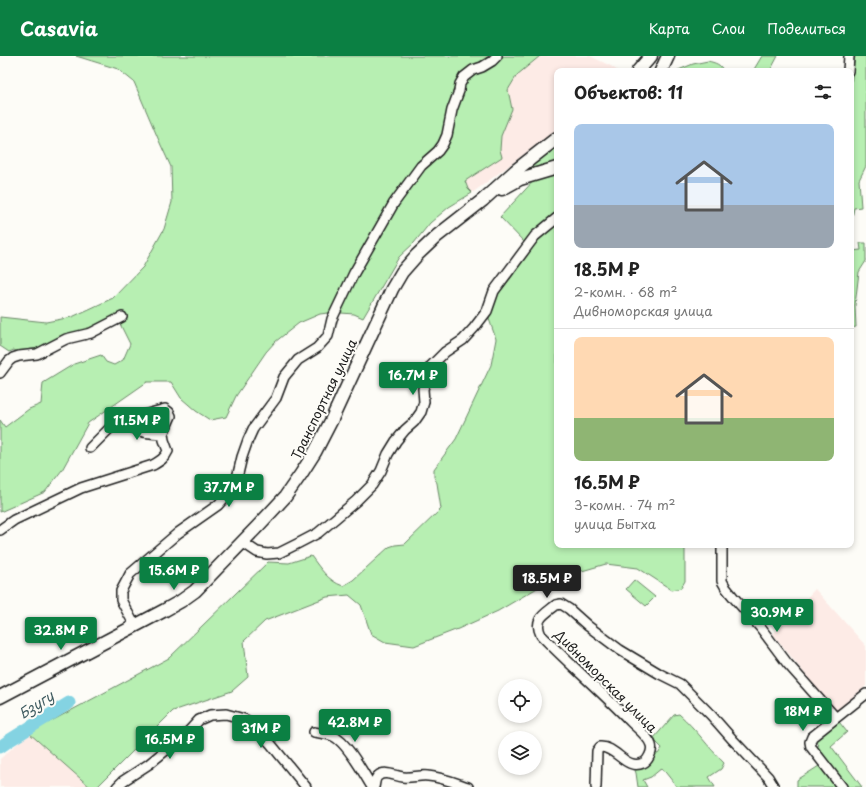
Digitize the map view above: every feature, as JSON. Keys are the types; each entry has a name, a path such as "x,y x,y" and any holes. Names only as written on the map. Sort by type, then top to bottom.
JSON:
{"main road":[{"path":"641,68 651,56"},
{"path":"662,68 668,56"},
{"name":"Транспортная улица","path":"0,697 181,601 195,591 285,497 301,474 315,452 331,421 392,289 402,272 437,236 483,200 515,171 554,140"},
{"name":"Транспортная улица","path":"483,200 520,179 554,169"}],"street":[{"path":"135,626 121,600 121,591 130,574 178,533 218,505 228,494 237,478 242,457 253,429 276,398 284,377 298,360 317,348 328,336 332,318 354,273 394,203 421,166 438,151 443,144 447,135 452,110 460,84 464,77 473,70 492,61 497,56"},
{"path":"848,68 850,56"},
{"path":"242,542 257,552 267,554 279,553 318,533 356,501 372,485 396,441 414,422 421,412 424,402 422,389 432,366 445,352 463,340 474,328 487,311 494,291 535,236 554,220"},
{"path":"0,373 13,358 37,354 66,339 91,333 122,317"},
{"path":"0,530 14,520 81,488 159,462 165,457 168,451 163,434 171,416 165,409 115,422 90,448"},
{"path":"123,420 129,427 142,432 163,434"},
{"path":"722,548 722,581 726,588 760,627 787,663 836,718"},
{"name":"Дивноморская улица","path":"596,787 597,752 600,747 606,747 633,765 646,762 651,752 651,745 647,738 624,714 541,635 538,627 540,618 558,604 564,605 588,626 620,650 683,687 768,777 774,787"},
{"path":"842,787 811,747 810,742 812,737 866,694"},
{"path":"117,787 149,764 188,732 199,720 210,715 226,714 244,719 258,730 306,787"},
{"path":"314,732 334,736 351,754 373,787"},
{"path":"373,787 375,780 382,774 406,777 429,776 468,787"}],"shaded area":[{"path":"540,56 590,56 614,68 554,68 554,132 472,193 468,189 465,181 502,157 500,150 501,136 512,109 508,90 517,75"},
{"path":"815,589 866,646 866,686 835,712 773,634"},
{"path":"29,733 90,787 0,787 0,759"}],"green space":[{"path":"76,56 540,56 517,75 508,90 512,109 501,136 500,150 502,157 465,181 468,189 472,193 449,207 430,223 414,243 399,257 363,318 354,314 328,313 320,314 299,323 275,342 266,352 236,396 226,417 210,420 196,411 181,398 171,382 147,382 88,423 62,470 45,492 0,512 0,420 5,427 29,409 41,404 43,383 74,364 101,355 106,362 114,365 123,360 130,344 119,322 90,329 37,351 18,352 14,350 9,352 0,346 0,317 46,322 72,317 113,298 143,267 164,229 172,202 171,167 134,82 118,69"},
{"path":"762,56 778,56 772,68 755,68"},
{"path":"855,56 866,56 866,166 859,180 861,207 854,208 854,68"},
{"path":"708,61 719,65 721,68 683,68 693,64"},
{"path":"554,145 554,164 522,173"},
{"path":"554,174 554,548 685,548 685,581 681,588 672,590 638,568 606,564 551,580 498,611 458,629 414,646 385,642 371,634 361,605 349,595 327,597 265,621 244,641 248,677 232,691 173,711 97,787 90,787 29,733 169,658 268,562 289,563 311,556 333,581 343,586 353,580 389,547 405,544 441,509 437,483 434,477 434,469 456,439 491,365 496,339 489,319 491,304 513,275 522,257 524,242 500,217 537,177"},
{"path":"860,243 866,243 866,261 859,272 855,305 856,327 854,327 854,251 861,250"},
{"path":"634,580 655,597 646,606 626,589"},
{"path":"679,714 724,763 721,769 709,777 715,787 677,787 662,768 651,777 643,780 647,787 638,787 633,765 651,752 658,754 662,748 653,739 674,715"},
{"path":"836,718 847,732 831,746 862,787 842,787 813,750 819,745 812,737"},
{"path":"819,766 836,787 797,787 797,780"}],"waterway":[{"name":"Бзугу","path":"0,747 69,703"}]}
